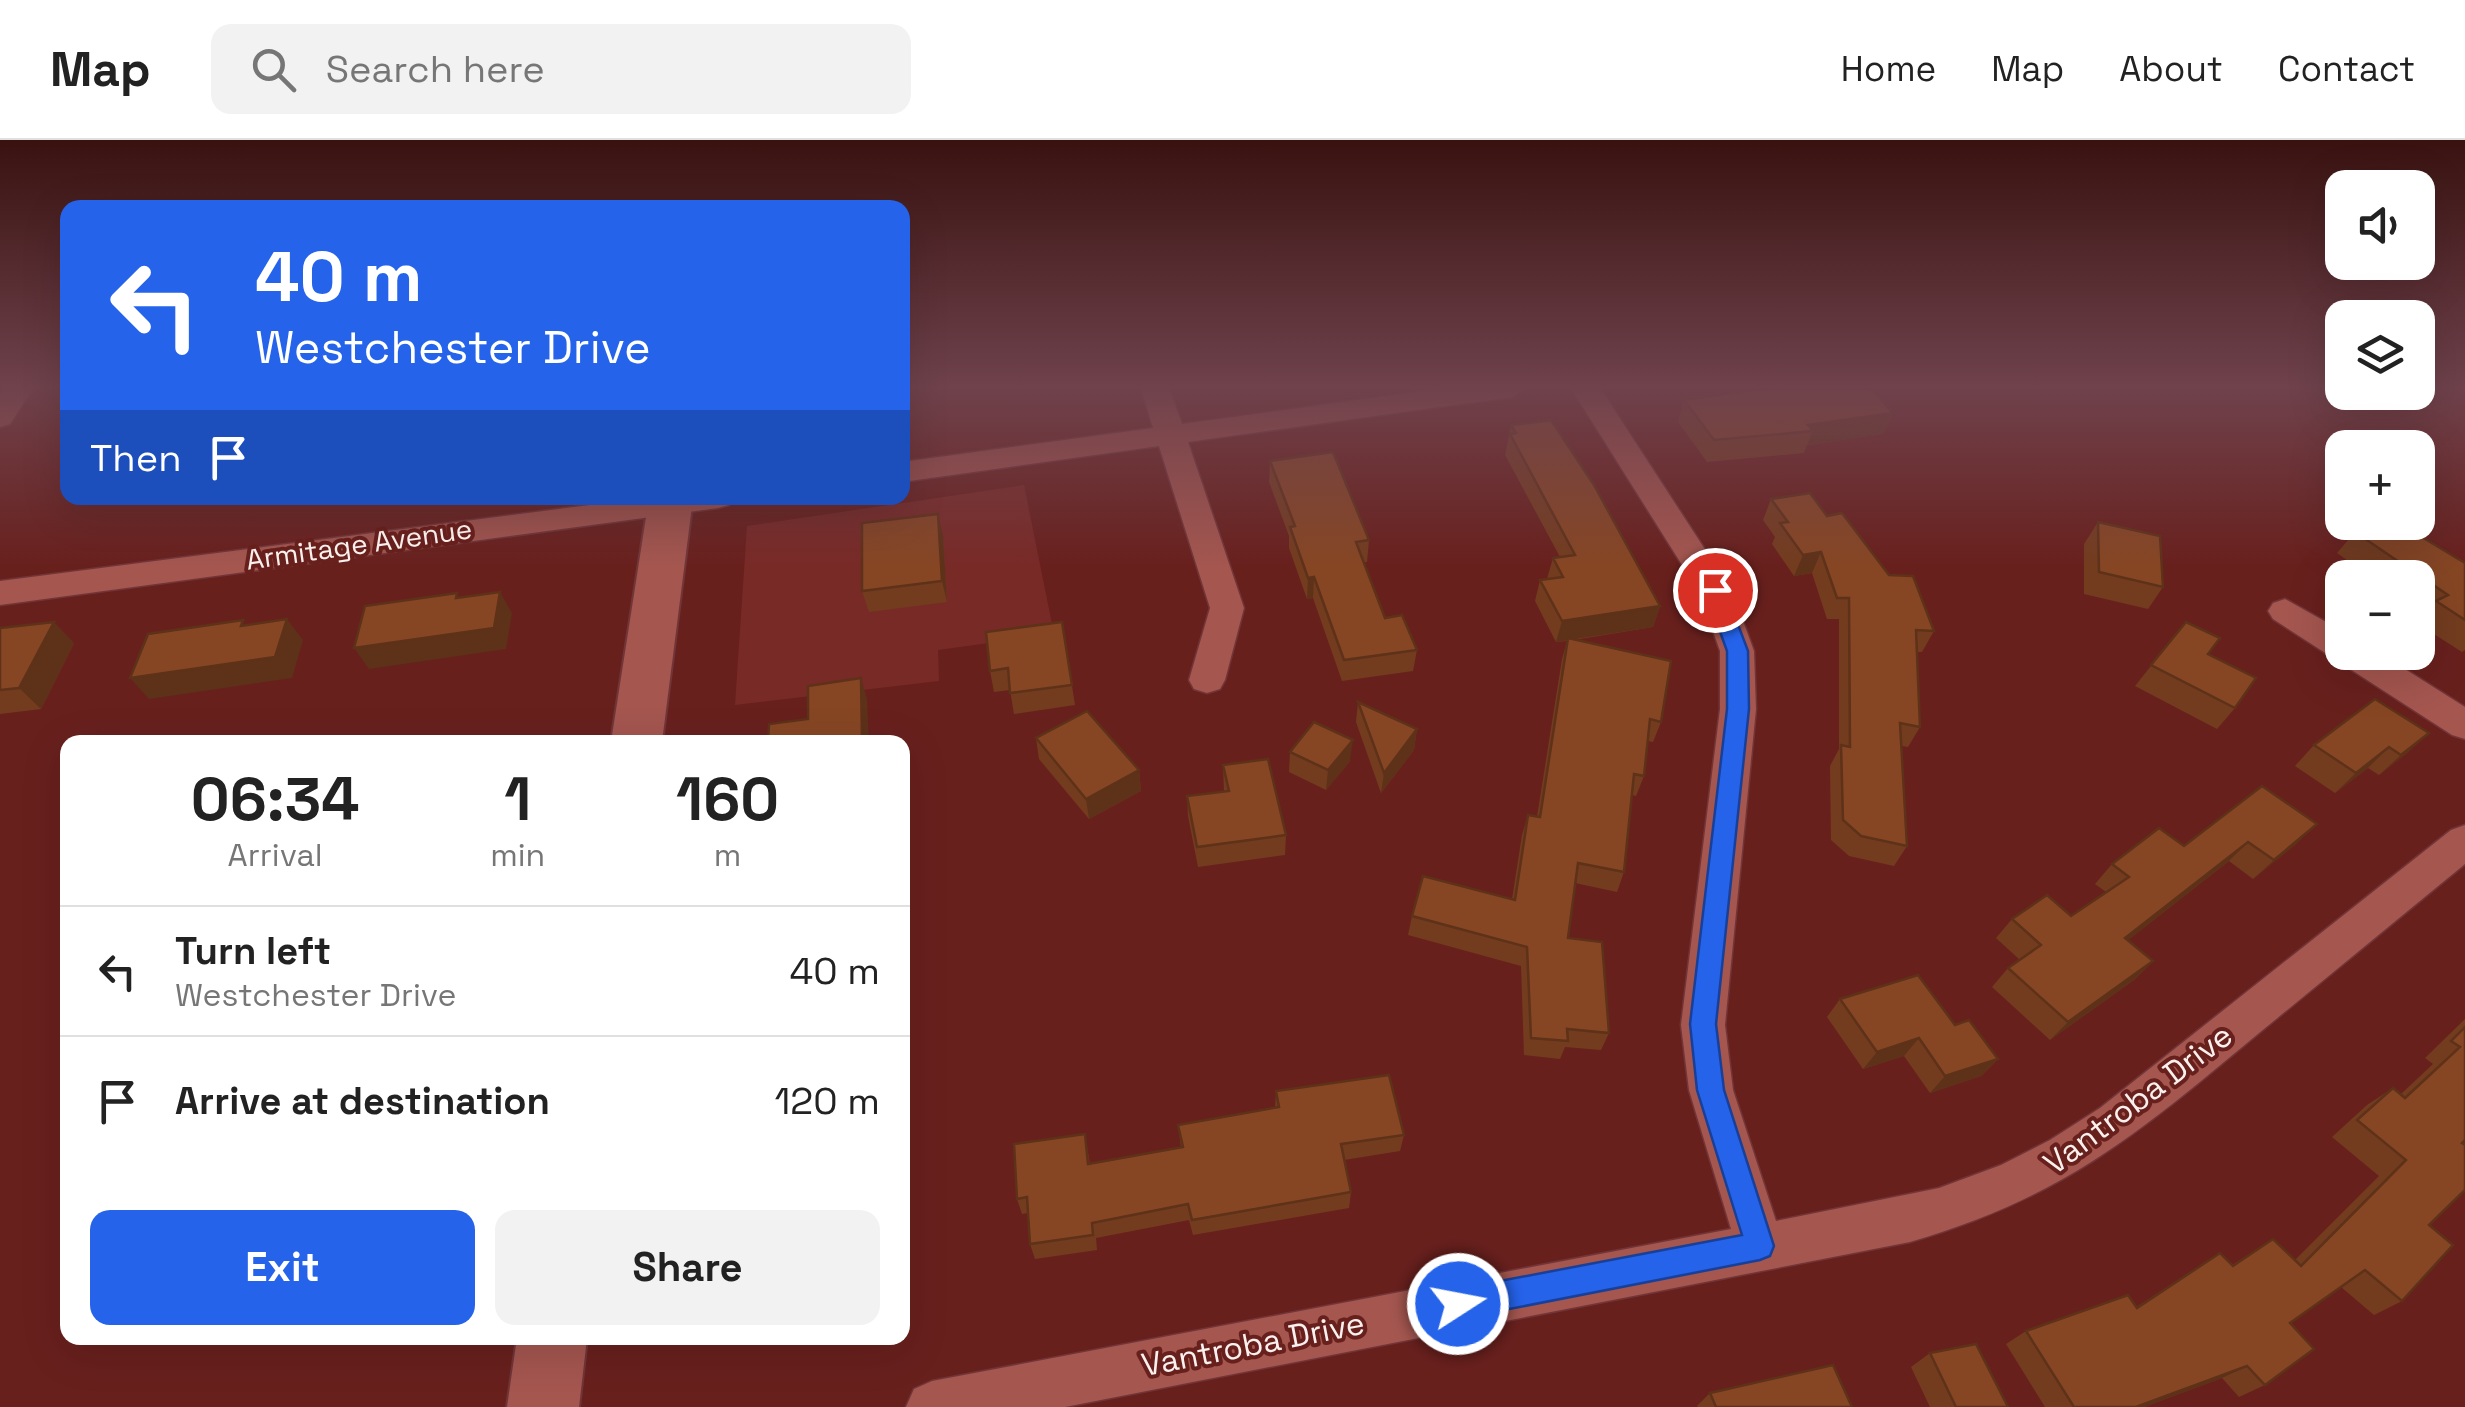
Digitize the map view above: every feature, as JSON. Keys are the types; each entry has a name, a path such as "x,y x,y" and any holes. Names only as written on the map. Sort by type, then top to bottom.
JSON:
{"main road":[{"path":"637,735 669,505"},
{"path":"542,1407 551,1345"}],"street":[{"path":"910,471 1088,447"},
{"path":"1175,447 1227,608 1207,680"},
{"path":"1623,447 1715,590 1737,651 1738,709 1703,1024 1710,1090 1760,1246"},
{"name":"Armitage Avenue","path":"0,593 641,505"},
{"path":"2285,610 2325,636"},
{"path":"2379,670 2465,726"},
{"name":"Vantroba Drive","path":"932,1407 1960,1206 2022,1182 2063,1160 2116,1123 2465,840"}],"shaded area":[{"path":"1024,485 1054,634 938,650 939,681 735,705 747,526 910,505 910,502"}],"building":[{"path":"1517,447 1569,447 1660,606 1562,621 1540,580 1563,577 1553,558 1575,555"},
{"path":"1333,452 1369,540 1356,542 1385,618 1402,615 1417,650 1344,660 1314,577 1308,578 1290,527 1295,526 1270,461"},
{"path":"1810,493 1827,516 1842,513 1889,575 1913,576 1934,631 1916,630 1920,727 1900,723 1907,846 1861,836 1843,820 1841,745 1850,747 1849,598 1837,598 1821,552 1803,555 1780,523 1788,522 1771,499"},
{"path":"938,514 942,581 862,591 862,523"},
{"path":"2098,522 2160,536 2163,587 2099,572"},
{"path":"2367,540 2427,540 2465,563 2465,620 2436,601 2448,595 2435,586 2435,560 2396,560"},
{"path":"500,592 494,628 354,648 365,606 457,593 456,598"},
{"path":"287,619 275,657 130,678 148,634 243,620 241,626"},
{"path":"54,622 19,688 0,690 0,628"},
{"path":"1062,622 1072,685 1010,693 1008,668 990,671 986,632"},
{"path":"2186,622 2220,638 2208,654 2256,678 2235,708 2151,665"},
{"path":"1568,638 1671,661 1661,722 1650,719 1644,776 1634,774 1624,872 1578,863 1568,938 1602,942 1609,1033 1567,1029 1568,1041 1531,1038 1527,947 1412,916 1423,876 1515,900 1528,815 1540,817"},
{"path":"861,678 862,735 768,735 769,724 808,719 808,686"},
{"path":"2375,699 2429,733 2401,755 2389,747 2356,773 2314,745"},
{"path":"1358,702 1417,729 1384,773"},
{"path":"1087,711 1139,770 1086,799 1036,738"},
{"path":"1314,722 1353,740 1328,770 1290,752"},
{"path":"1268,759 1286,835 1197,847 1187,796 1229,791 1223,765"},
{"path":"2262,786 2317,824 2274,860 2248,842 2125,938 2153,961 2068,1022 2008,968 2041,945 2012,919 2047,895 2071,916 2129,877 2112,864 2159,828 2184,846"},
{"path":"1918,975 1955,1025 1969,1020 1998,1059 1945,1076 1919,1038 1877,1052 1840,999"},
{"path":"2465,1027 2465,1190 2429,1225 2453,1245 2402,1301 2365,1270 2290,1323 2314,1349 2265,1385 2247,1366 2136,1407 2074,1407 2026,1331 2128,1295 2137,1308 2220,1253 2233,1266 2273,1239 2301,1266 2406,1160 2357,1120 2393,1088 2405,1098 2460,1047 2451,1041"},
{"path":"1389,1075 1404,1135 1341,1144 1351,1192 1192,1220 1188,1204 1092,1223 1093,1235 1030,1244 1027,1197 1017,1199 1014,1144 1085,1134 1088,1164 1183,1147 1178,1125 1279,1107 1276,1091"},
{"path":"1976,1344 2008,1407 1956,1407 1930,1353"},
{"path":"1833,1365 1852,1407 1716,1407 1710,1393"}],"route":[{"path":"1458,1304 1760,1246 1710,1090 1703,1024 1703,996 1738,709 1734,634 1715,590"}]}
